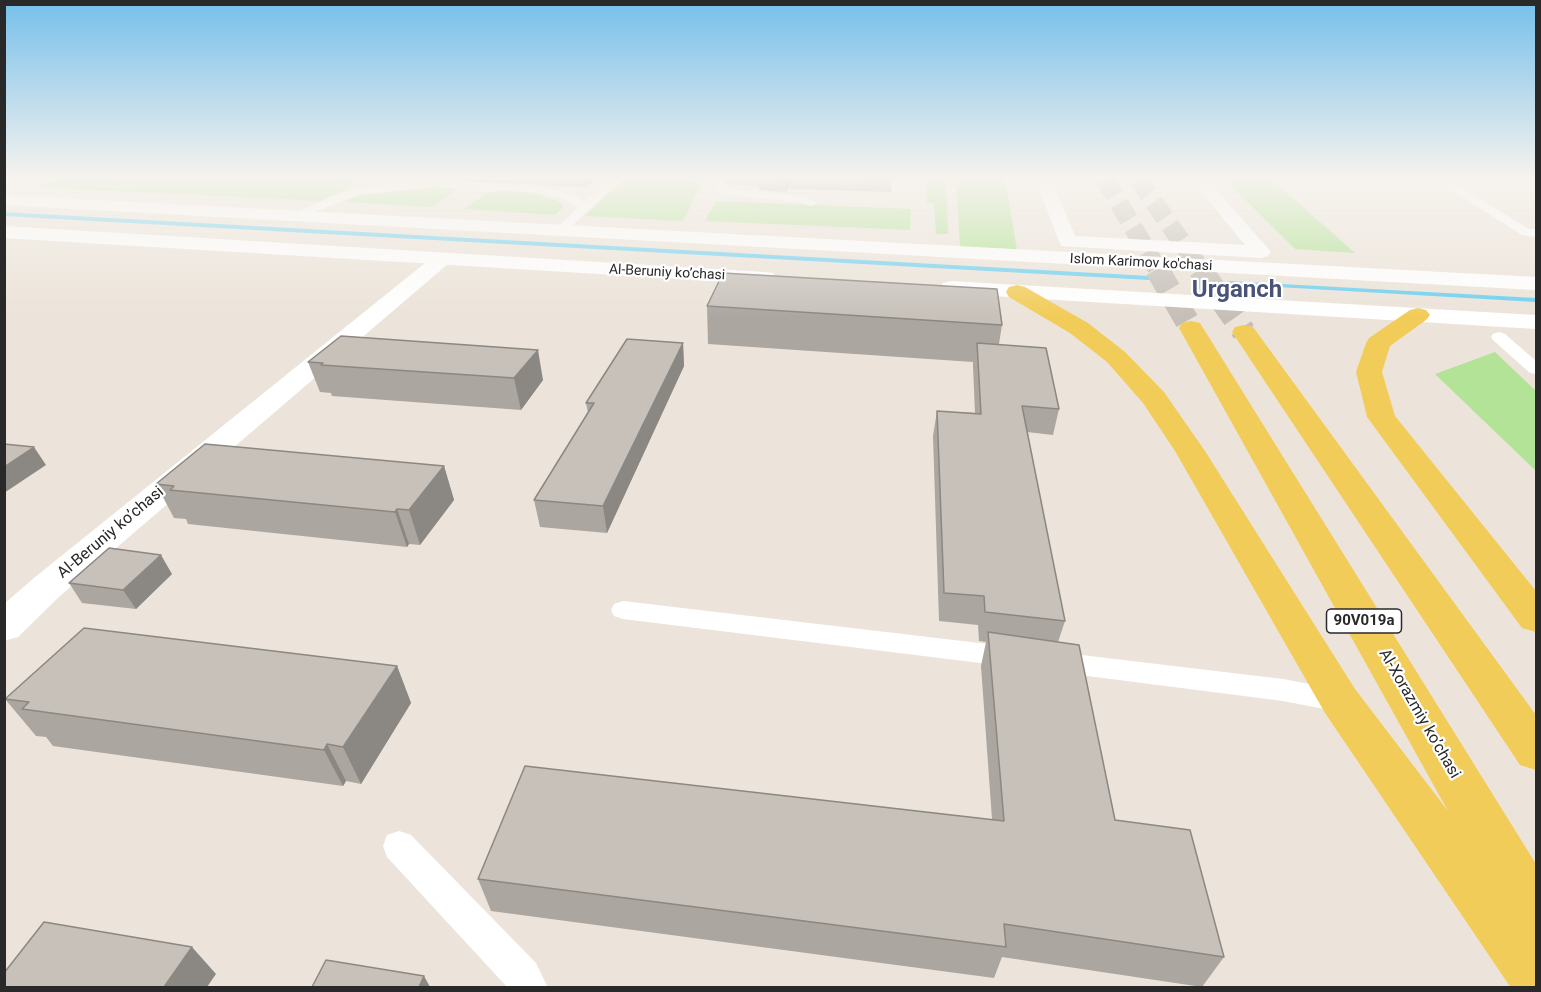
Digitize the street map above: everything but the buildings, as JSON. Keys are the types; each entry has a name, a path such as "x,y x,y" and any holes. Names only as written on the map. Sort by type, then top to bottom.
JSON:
{"main road":[{"path":"478,225 560,230"},
{"path":"1061,225 1068,242 1261,252 1239,225"},
{"name":"Islom Karimov ko'chasi","path":"560,230 1536,284"},
{"name":"Al-Beruniy ko’chasi","path":"4,232 781,279"},
{"name":"Al-Beruniy ko’chasi","path":"4,627 47,586 442,259"},
{"path":"930,287 1536,322"},
{"path":"1017,292 1080,328 1116,357 1154,398 1190,451 1340,701 1536,974"},
{"path":"1418,315 1377,343 1369,372 1381,417 1536,618"},
{"name":"Al-Xorazmiy ko’chasi","path":"1191,328 1536,914"},
{"path":"1244,332 1536,751"}],"lane":[{"path":"560,230 565,225"},
{"path":"1515,225 1526,232 1536,232"},
{"path":"1499,337 1536,369"},
{"path":"623,610 1283,690 1340,701"},
{"path":"399,846 523,976 529,987"}],"green space":[{"path":"803,225 910,225 910,230"},
{"path":"935,225 948,225 948,234 936,234"},
{"path":"959,225 1013,225 1017,250 960,247"},
{"path":"1271,225 1324,225 1355,253 1295,249"},
{"path":"1495,352 1536,391 1536,471 1435,374"}],"waterway":[{"path":"206,225 1149,278"},
{"path":"1228,283 1536,300"}],"tunnel":[{"path":"1132,225 1158,270"},
{"path":"1170,225 1201,270"},
{"path":"1157,269 1191,328"},
{"path":"1200,269 1244,332"}],"district":[{"name":"Urganch","path":"1237,291"}]}
